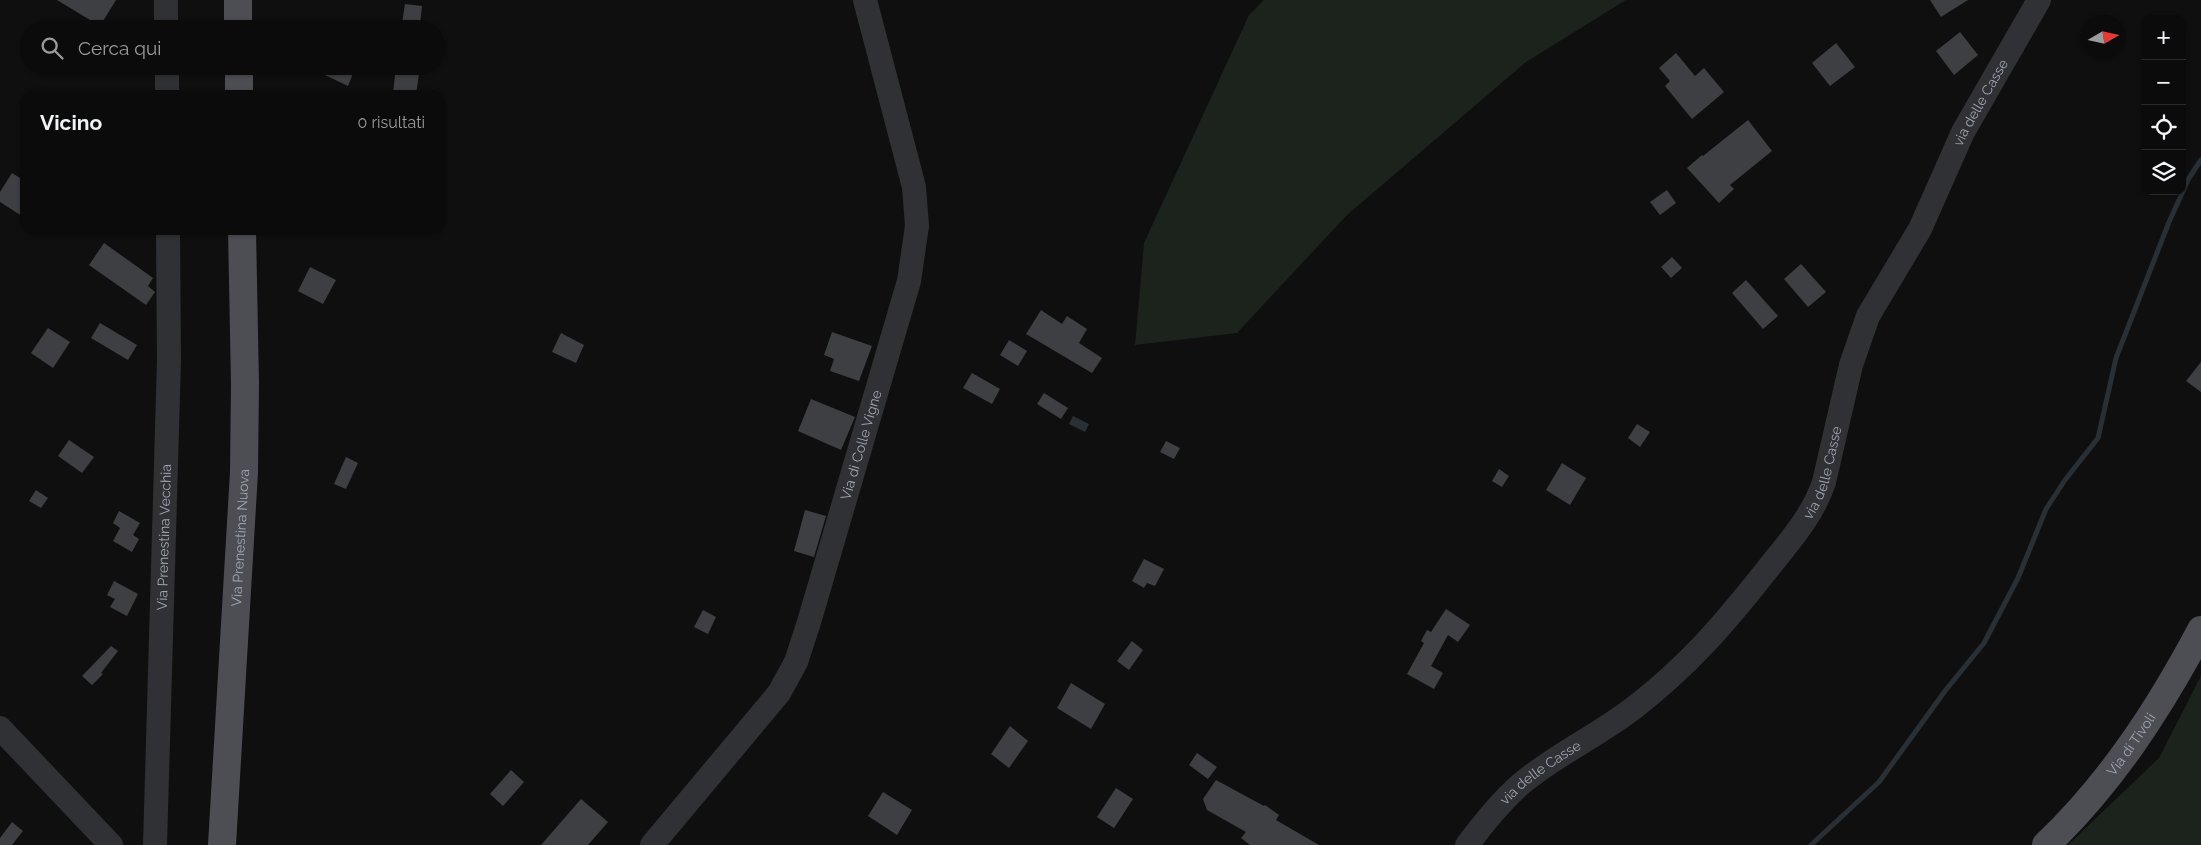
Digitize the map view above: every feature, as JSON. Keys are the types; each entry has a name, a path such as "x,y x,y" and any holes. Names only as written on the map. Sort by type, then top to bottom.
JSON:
{"main road":[{"path":"238,0 238,20"},
{"path":"239,75 240,90"},
{"name":"Via Prenestina Nuova","path":"219,843 244,464 245,393 242,235"},
{"name":"Via di Tivoli","path":"2046,845 2087,803 2122,760 2163,697 2201,630"}],"street":[{"path":"166,0 166,20"},
{"name":"Via di Colle Vigne","path":"652,845 773,702 793,668 809,622 910,281 917,226 914,187 866,0"},
{"name":"via delle Casse","path":"1467,845 1502,802 1523,782 1623,716 1692,658 1728,619 1802,524 1817,500 1824,482 1851,365 1868,316 1920,229 1963,132 2038,0"},
{"path":"167,75 167,90"},
{"name":"Via Prenestina Vecchia","path":"155,845 169,360 168,235"},
{"path":"0,728 111,845"}],"shaded area":[{"path":"1264,0 1626,0 1526,62 1347,215 1237,333 1135,345 1144,243 1249,15"},
{"path":"1073,416 1089,424 1085,432 1069,424"},
{"path":"2201,676 2201,845 2068,845 2159,758"}],"building":[{"path":"57,0 116,0 104,20 90,20"},
{"path":"1930,0 1968,0 1941,17"},
{"path":"405,4 422,6 421,20 402,20"},
{"path":"1960,32 1978,55 1954,75 1936,51"},
{"path":"1836,43 1855,67 1830,86 1812,63"},
{"path":"1676,53 1695,76 1704,68 1724,92 1692,119 1665,86 1670,81 1659,68"},
{"path":"325,75 352,75 348,86"},
{"path":"395,75 419,75 417,90 393,90"},
{"path":"1748,120 1772,151 1730,185 1734,189 1719,203 1687,168"},
{"path":"12,173 20,178 20,215 0,202 0,192"},
{"path":"1667,190 1676,203 1660,215 1650,202"},
{"path":"104,243 153,278 148,286 155,292 146,305 89,265"},
{"path":"1672,257 1682,268 1671,278 1661,267"},
{"path":"1801,264 1826,292 1808,307 1784,279"},
{"path":"310,267 336,280 323,304 298,291"},
{"path":"1746,280 1778,316 1763,329 1732,293"},
{"path":"1041,310 1062,324 1067,316 1087,329 1079,343 1102,358 1092,373 1026,334"},
{"path":"100,323 137,345 128,360 91,338"},
{"path":"48,328 70,342 53,368 31,353"},
{"path":"832,332 872,346 859,381 830,371 834,359 824,355"},
{"path":"561,333 584,345 576,363 552,352"},
{"path":"1009,340 1027,351 1018,366 1000,355"},
{"path":"2201,362 2201,392 2186,381"},
{"path":"972,373 1000,389 992,404 963,388"},
{"path":"1044,393 1068,408 1061,419 1037,404"},
{"path":"811,399 855,417 841,450 798,431"},
{"path":"1637,424 1650,432 1640,447 1628,438"},
{"path":"69,440 94,457 82,473 58,456"},
{"path":"1166,441 1180,448 1174,459 1160,452"},
{"path":"346,457 358,463 346,489 334,484"},
{"path":"1562,463 1586,478 1570,505 1546,490"},
{"path":"1499,469 1509,476 1502,487 1492,481"},
{"path":"36,490 48,498 41,508 29,501"},
{"path":"805,510 826,516 814,557 794,551"},
{"path":"119,511 140,523 133,535 139,539 132,552 113,541 120,528 113,523"},
{"path":"1144,559 1164,569 1155,586 1147,583 1144,588 1132,581"},
{"path":"114,581 138,594 127,616 110,607 115,599 107,595"},
{"path":"1446,609 1470,625 1458,642 1448,635 1431,666 1443,673 1434,689 1407,674 1424,643 1421,641 1427,630 1431,632"},
{"path":"703,610 716,617 708,634 694,627"},
{"path":"1132,641 1143,650 1129,670 1117,661"},
{"path":"111,646 118,651 101,673 103,674 92,685 82,676"},
{"path":"1071,683 1105,704 1091,729 1057,708"},
{"path":"1010,726 1028,741 1009,768 991,754"},
{"path":"1197,753 1217,767 1208,779 1189,765"},
{"path":"511,770 524,782 503,806 490,794"},
{"path":"1216,780 1265,805 1279,815 1276,820 1319,845 1250,845 1241,838 1246,832 1207,810 1203,799"},
{"path":"1116,788 1133,799 1114,828 1097,817"},
{"path":"883,792 912,810 897,835 868,816"},
{"path":"581,799 608,822 588,845 541,845"},
{"path":"12,822 23,831 12,845 0,845 0,838"}],"waterway":[{"path":"1811,845 1879,782 1945,691 1984,643 2018,578 2046,509 2065,480 2098,438 2116,358 2169,222 2189,178 2201,160"}]}
